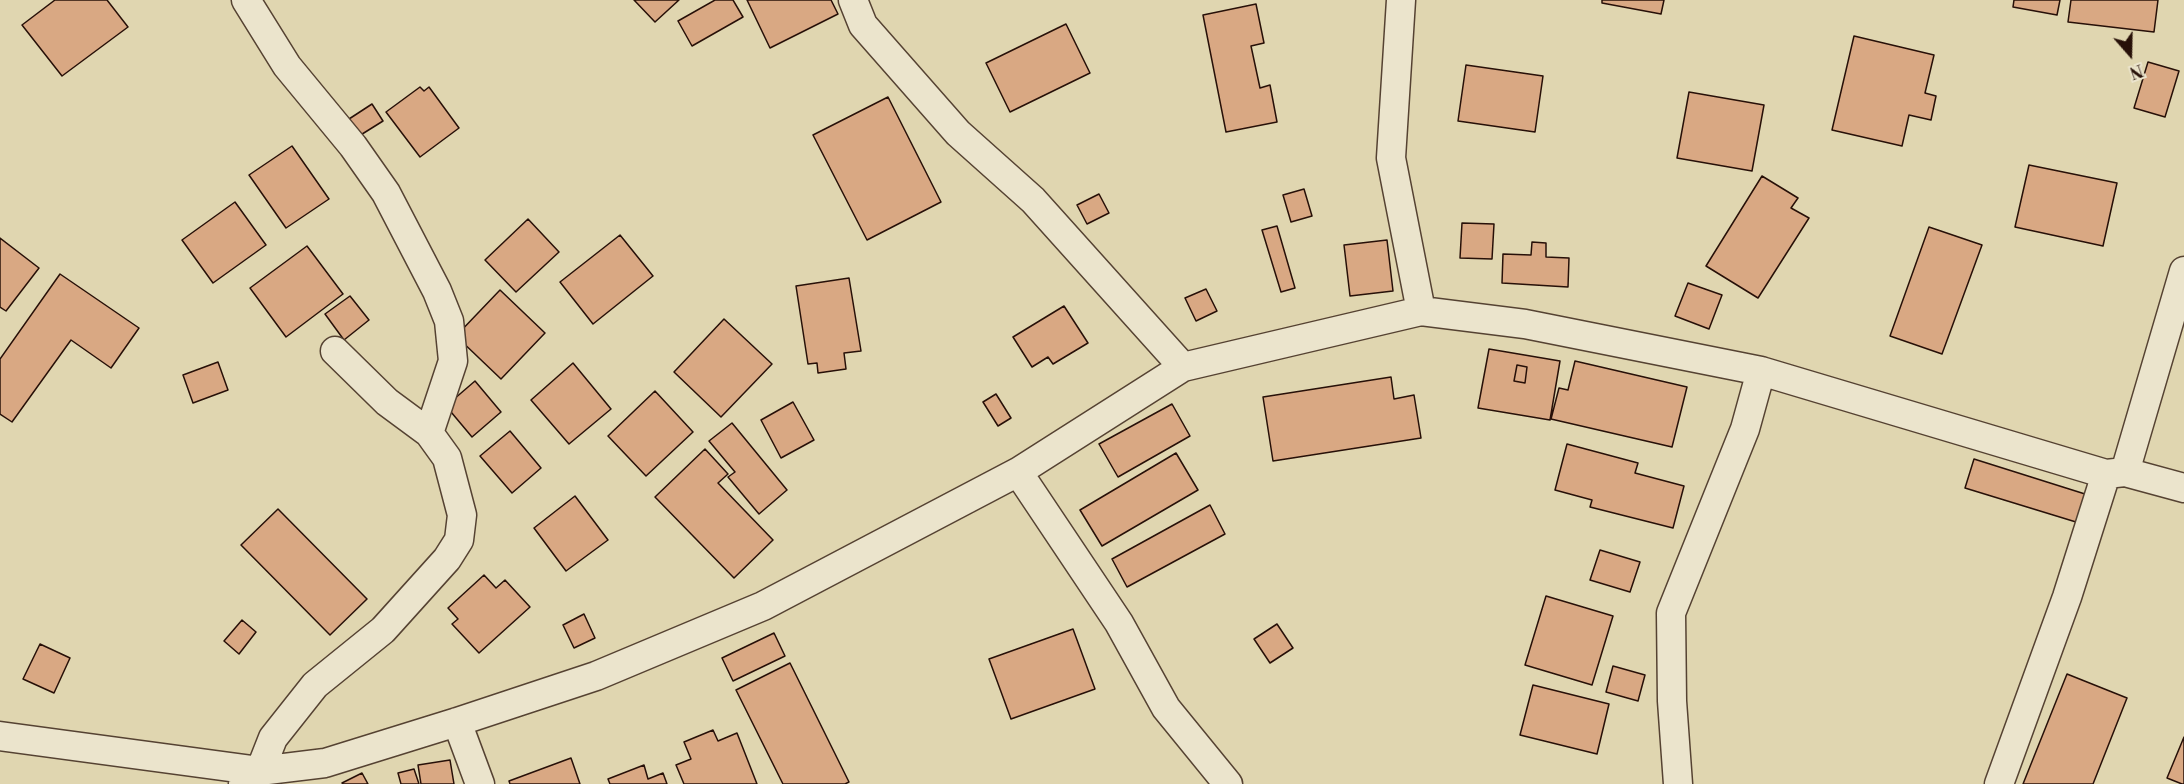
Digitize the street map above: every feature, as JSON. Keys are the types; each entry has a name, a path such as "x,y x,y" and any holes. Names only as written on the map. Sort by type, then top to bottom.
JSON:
{"street":[{"path":"246,0 288,66 353,146 386,193 437,291 449,321 453,361 429,433"},
{"path":"853,0 863,25 958,133 1033,200 1183,367"},
{"path":"1401,0 1391,158 1421,311"},
{"path":"1999,784 2115,473 2184,271"},
{"path":"0,736 252,777 325,763 596,676 763,606 1018,472 1183,367 1421,311 1525,324 1761,371 2115,473 2184,488"},
{"path":"252,777 273,738 315,685 383,630 447,559 459,540 462,514 447,458 429,433 387,402 335,351"},
{"path":"1678,784 1672,701 1671,613 1744,429 1761,371"},
{"path":"1018,472 1119,623 1166,708 1228,784"},
{"path":"457,722 480,784"}],"building":[{"path":"55,0 107,0 128,27 62,76 22,25"},
{"path":"634,0 679,0 655,22"},
{"path":"715,0 733,0 743,17 692,46 678,21"},
{"path":"747,0 831,0 838,14 770,48"},
{"path":"1602,0 1664,0 1661,14 1602,3"},
{"path":"2014,0 2060,0 2057,15 2013,7"},
{"path":"2071,0 2158,0 2154,32 2068,22"},
{"path":"1256,4 1264,43 1251,46 1260,88 1270,85 1277,122 1226,132 1203,15"},
{"path":"1066,24 1090,73 1010,112 986,63"},
{"path":"1854,36 1934,55 1925,93 1936,96 1931,120 1909,115 1902,146 1832,130"},
{"path":"2148,62 2179,71 2165,117 2134,108"},
{"path":"1466,65 1543,76 1535,132 1458,121"},
{"path":"420,87 424,91 429,87 459,128 420,157 386,112"},
{"path":"1689,92 1764,105 1752,171 1677,158"},
{"path":"888,97 941,202 867,240 813,135"},
{"path":"372,104 383,121 359,136 349,119"},
{"path":"292,146 329,199 286,228 249,175"},
{"path":"2029,165 2117,183 2103,246 2015,227"},
{"path":"1762,176 1798,198 1791,208 1809,218 1758,298 1706,266"},
{"path":"1304,189 1312,216 1291,222 1283,195"},
{"path":"1099,194 1109,213 1087,224 1077,205"},
{"path":"235,202 266,245 213,283 182,240"},
{"path":"528,219 559,252 516,292 485,260"},
{"path":"1462,223 1494,224 1492,259 1460,258"},
{"path":"1277,226 1295,288 1281,292 1262,230"},
{"path":"1929,227 1982,245 1942,354 1890,336"},
{"path":"620,235 653,276 593,324 560,282"},
{"path":"0,238 39,268 6,311 0,307"},
{"path":"1387,240 1393,291 1350,296 1344,245"},
{"path":"1532,242 1546,243 1546,257 1569,258 1568,287 1502,283 1503,254 1531,255"},
{"path":"307,246 343,294 286,337 250,288"},
{"path":"60,274 139,328 111,368 71,340 12,422 0,414 0,359"},
{"path":"849,278 861,351 844,353 846,369 818,373 817,363 808,364 796,286"},
{"path":"1688,283 1722,295 1709,329 1675,316"},
{"path":"1206,289 1217,311 1196,321 1185,298"},
{"path":"500,290 545,333 501,379 456,336"},
{"path":"350,296 369,320 344,340 325,314"},
{"path":"1064,306 1088,343 1053,364 1048,357 1032,367 1013,337"},
{"path":"724,319 772,364 721,417 674,372"},
{"path":"1489,349 1560,361 1550,420 1478,408","holes":["1517,365 1527,367 1525,383 1514,381"]},
{"path":"1575,361 1687,387 1672,447 1551,419 1559,388 1568,390"},
{"path":"218,362 228,390 193,403 183,375"},
{"path":"573,363 611,409 569,444 531,400"},
{"path":"1517,365 1527,367 1525,383 1514,381"},
{"path":"1391,377 1394,399 1414,395 1421,438 1273,461 1263,397"},
{"path":"475,381 501,412 472,437 446,406"},
{"path":"655,391 693,432 646,476 608,436"},
{"path":"996,394 1011,418 998,426 983,402"},
{"path":"793,402 814,440 781,458 761,420"},
{"path":"1172,404 1190,436 1118,477 1099,444"},
{"path":"732,423 787,490 759,514 728,477 735,472 709,441"},
{"path":"510,431 541,468 512,493 480,456"},
{"path":"1567,444 1638,463 1635,473 1684,486 1673,528 1590,507 1592,500 1555,490"},
{"path":"705,449 728,474 718,483 773,540 734,578 655,497"},
{"path":"1176,453 1198,490 1102,546 1080,510"},
{"path":"1974,459 2085,494 2076,522 1965,488"},
{"path":"575,496 608,540 566,571 534,528"},
{"path":"1210,505 1225,534 1127,587 1112,559"},
{"path":"278,509 367,599 330,635 241,545"},
{"path":"1600,550 1640,562 1630,592 1590,580"},
{"path":"484,575 496,588 505,580 530,607 479,653 452,624 458,619 448,608"},
{"path":"1546,596 1613,616 1592,685 1525,665"},
{"path":"584,614 595,638 574,648 563,625"},
{"path":"242,620 256,632 239,654 224,641"},
{"path":"1277,624 1293,648 1270,663 1254,639"},
{"path":"1073,629 1095,689 1011,719 989,659"},
{"path":"774,633 785,656 733,681 722,658"},
{"path":"40,644 70,658 54,693 23,679"},
{"path":"790,663 849,782 845,784 783,784 736,690"},
{"path":"1613,666 1645,675 1638,701 1606,692"},
{"path":"2067,674 2127,698 2093,784 2023,784"},
{"path":"1533,685 1609,704 1597,754 1520,735"},
{"path":"713,730 718,741 737,733 757,784 684,784 676,765 691,759 684,742"},
{"path":"2184,737 2184,784 2182,784 2167,778"},
{"path":"571,758 580,784 510,784 509,781"},
{"path":"450,760 454,784 421,784 418,765"},
{"path":"644,765 648,779 663,773 667,784 610,784 608,779"},
{"path":"414,769 419,784 401,784 398,773"},
{"path":"362,773 368,784 342,783"}]}
